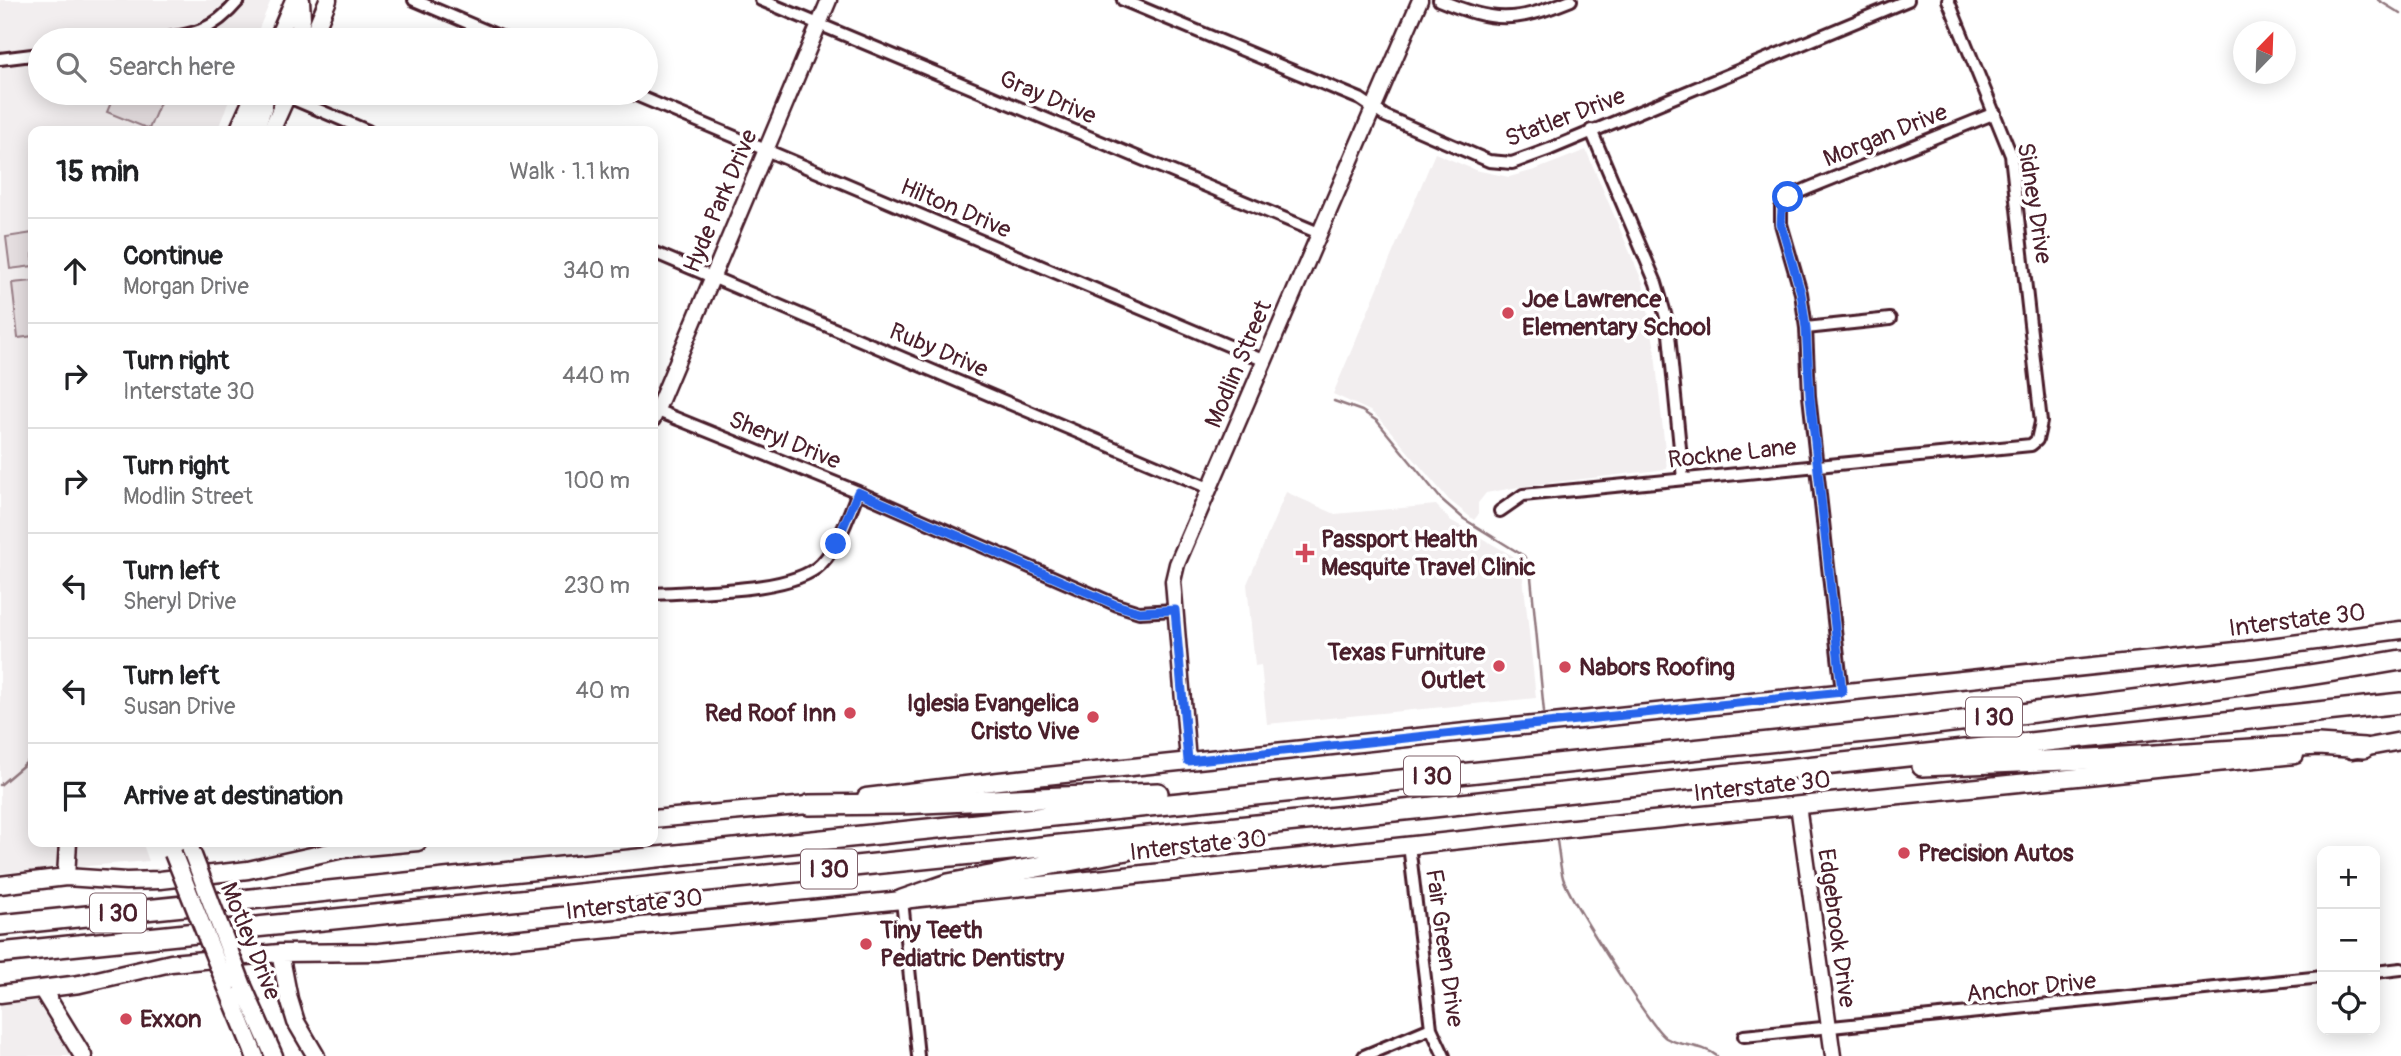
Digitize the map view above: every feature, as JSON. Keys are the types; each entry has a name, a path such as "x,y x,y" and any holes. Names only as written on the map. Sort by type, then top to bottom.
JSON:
{"highway":[{"name":"I 30","path":"0,925 1894,729 2106,704 2401,660"},
{"name":"I 30","path":"0,953 1249,826 2401,703"},
{"path":"1801,767 1924,766 2091,759 2318,745 2364,748"},
{"path":"809,805 996,801 1174,792 1279,792"},
{"path":"902,900 948,884 1249,826"}],"main road":[{"path":"282,28 294,0"},
{"path":"300,28 301,0"},
{"path":"316,28 328,0"},
{"path":"243,126 261,105"},
{"path":"256,126 265,105"},
{"path":"270,105 271,126"},
{"name":"Interstate 30","path":"658,819 809,805 999,781 2322,642 2401,630"},
{"name":"Interstate 30","path":"0,994 80,984 172,963 280,953 379,953 2364,748 2401,741"},
{"path":"66,877 68,847"},
{"name":"Motley Drive","path":"171,847 235,987 274,1056"},
{"name":"Motley Drive","path":"190,847 255,1056"},
{"path":"0,885 66,877 160,880 248,870 343,849 364,847"},
{"path":"280,953 296,1022 316,1056"},
{"path":"42,989 83,1056"}],"street":[{"path":"212,28 239,0"},
{"path":"414,0 480,28"},
{"name":"Gray Drive","path":"761,0 1319,233"},
{"name":"Hyde Park Drive","path":"658,404 829,0"},
{"name":"Statler Drive","path":"1124,0 1360,99 1385,116 1477,157 1503,163 1525,159 1908,0"},
{"name":"Modlin Street","path":"1188,761 1173,582 1177,564 1420,0"},
{"path":"1439,0 1493,18 1518,18 1571,0"},
{"name":"Sidney Drive","path":"1948,0 2011,155 2041,422"},
{"path":"0,59 28,56"},
{"name":"Hilton Drive","path":"658,104 1265,361"},
{"path":"296,105 354,126"},
{"name":"Morgan Drive","path":"1842,692 1810,396 1806,328 1801,293 1781,224 1782,208 1788,197 1995,113"},
{"path":"1591,130 1656,283 1668,324 1683,480"},
{"name":"Ruby Drive","path":"658,254 1209,488"},
{"path":"1806,328 1890,319"},
{"name":"Sheryl Drive","path":"658,415 858,492 1116,605 1139,612 1175,610"},
{"name":"Rockne Lane","path":"1500,510 1522,495 2031,445 2037,440 2041,422"},
{"path":"658,594 775,585 795,579 822,564 836,544 858,492"},
{"name":"Edgebrook Drive","path":"1798,805 1833,1056"},
{"name":"Fair Green Drive","path":"1409,845 1431,1028 1444,1056"},
{"path":"902,900 918,1056"},
{"path":"2380,971 2401,969"},
{"name":"Anchor Drive","path":"1744,1036 2317,978"},
{"path":"1364,1056 1431,1028"}],"shaded area":[{"path":"0,0 271,0 259,28 28,28 28,105 227,105 219,126 28,126 28,847 144,847 149,861 0,873"},
{"path":"110,105 159,105 150,126 142,126 107,112"},
{"name":"Joe Lawrence Elementary School","path":"1586,150 1643,283 1654,344 1667,469 1486,493 1478,503 1478,515 1474,520 1449,500 1381,420 1370,411 1333,394 1435,153 1475,170 1509,177"},
{"path":"28,234 28,267 10,269 6,237"},
{"path":"28,281 28,337 18,338 12,283"},
{"path":"1286,492 1335,514 1436,505 1450,520 1513,556 1514,562 1522,567 1536,698 1267,724 1261,665 1255,666 1247,584"},
{"path":"35,997 75,1056 0,1056 0,998"}],"waterway":[{"path":"2378,0 2401,14"},
{"path":"1334,401 1362,411 1377,421 1441,499 1464,519 1524,556 1530,567 1544,712"},
{"path":"0,785 28,761"},
{"path":"1557,841 1562,874 1569,890 1645,1012 1666,1038 1705,1049 1717,1056"}],"place":[{"name":"Joe Lawrence Elementary School","path":"1508,313"},
{"name":"Passport Health Mesquite Travel Clinic","path":"1305,553"},
{"name":"Texas Furniture Outlet","path":"1499,666"},
{"name":"Nabors Roofing","path":"1565,667"},
{"name":"Red Roof Inn","path":"850,713"},
{"name":"Iglesia Evangelica Cristo Vive","path":"1093,717"},
{"name":"Precision Autos","path":"1904,853"},
{"name":"Tiny Teeth Pediatric Dentistry","path":"866,944"},
{"name":"Exxon","path":"126,1019"}],"route":[{"path":"836,544 858,492 1116,605 1139,612 1175,610 1188,761 1842,692 1810,396 1806,328 1801,293 1781,224 1782,208 1788,197"}]}
